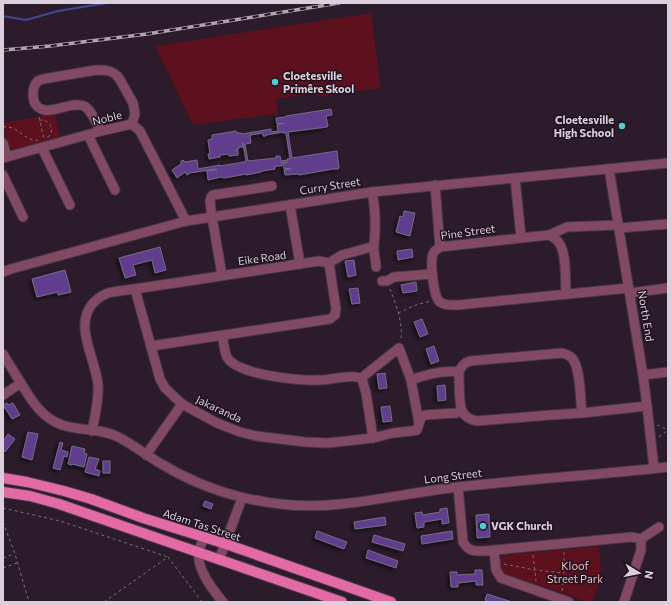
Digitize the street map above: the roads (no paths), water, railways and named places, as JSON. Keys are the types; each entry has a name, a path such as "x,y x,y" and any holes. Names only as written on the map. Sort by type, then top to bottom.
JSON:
{"main road":[{"name":"Adam Tas Street","path":"3,478 27,482 91,499 143,518 226,544 391,602"},
{"path":"3,492 30,496 60,504 342,602"}],"street":[{"path":"101,131 89,110 82,105 73,105 53,110 39,108 34,101 33,92 35,84 41,79 103,70 112,71 119,78 133,103 135,114 132,124"},
{"name":"Noble","path":"5,157 44,143 88,135 132,124 140,131 186,221"},
{"path":"88,135 115,190"},
{"path":"3,143 5,157"},
{"path":"44,143 70,204"},
{"name":"Curry Street","path":"3,272 186,221 372,192 668,164"},
{"name":"North End","path":"609,169 648,406 654,468"},
{"path":"3,175 22,217"},
{"path":"515,178 521,237"},
{"path":"435,185 440,247"},
{"path":"222,275 212,217 210,201 212,196 272,186"},
{"path":"372,192 376,215 376,234 374,245 376,267"},
{"path":"290,205 300,264"},
{"name":"Pine Street","path":"566,294 447,305 441,303 437,299 432,274 433,254 440,247 549,235 567,228 668,224"},
{"path":"549,235 560,244 563,250 566,294 668,288"},
{"path":"151,346 333,318 336,312 336,305 329,263 342,255 374,245"},
{"name":"Eike Road","path":"92,430 98,396 98,386 97,376 84,327 90,308 97,299 107,294 222,275 318,261 329,263"},
{"path":"385,281 394,277 432,274"},
{"name":"Jakaranda","path":"135,289 163,385 182,404 217,424 256,436 305,442 328,443 373,438 393,433 414,431 417,430 421,418 425,415 456,413 462,411"},
{"path":"222,336 227,358 235,364 254,372 264,375 317,380 355,376 362,379"},
{"path":"362,379 365,375 400,348 411,380 419,424"},
{"path":"582,413 578,368 569,355 562,353 470,361 461,366 459,372 462,411 467,418 472,421 582,413 648,406"},
{"name":"Long Street","path":"3,354 35,405 42,413 52,420 62,425 110,433 185,477 242,498 298,506 320,506 458,487 668,466"},
{"path":"411,380 428,374 453,371 459,372"},
{"path":"643,375 668,373"},
{"path":"362,379 366,393 373,438"},
{"path":"3,395 21,383"},
{"path":"146,455 182,404"},
{"path":"458,487 463,542 470,550 484,551 632,537 641,539 660,527"},
{"path":"220,560 242,498"},
{"path":"204,538 198,553 201,570 211,587 223,602"},
{"path":"624,602 641,550 641,539"},
{"path":"494,550 496,570 501,578 569,602"}],"waterway":[{"path":"3,16 26,20 58,11 107,3"}],"railway":[{"path":"3,50 50,46 147,34 339,3"}],"place":[{"name":"Cloetesville Primêre Skool","path":"275,82"},
{"name":"Cloetesville High School","path":"622,126"},
{"name":"VGK Church","path":"483,526"}],"park label":[{"name":"Kloof Street Park","path":"575,572"}]}
